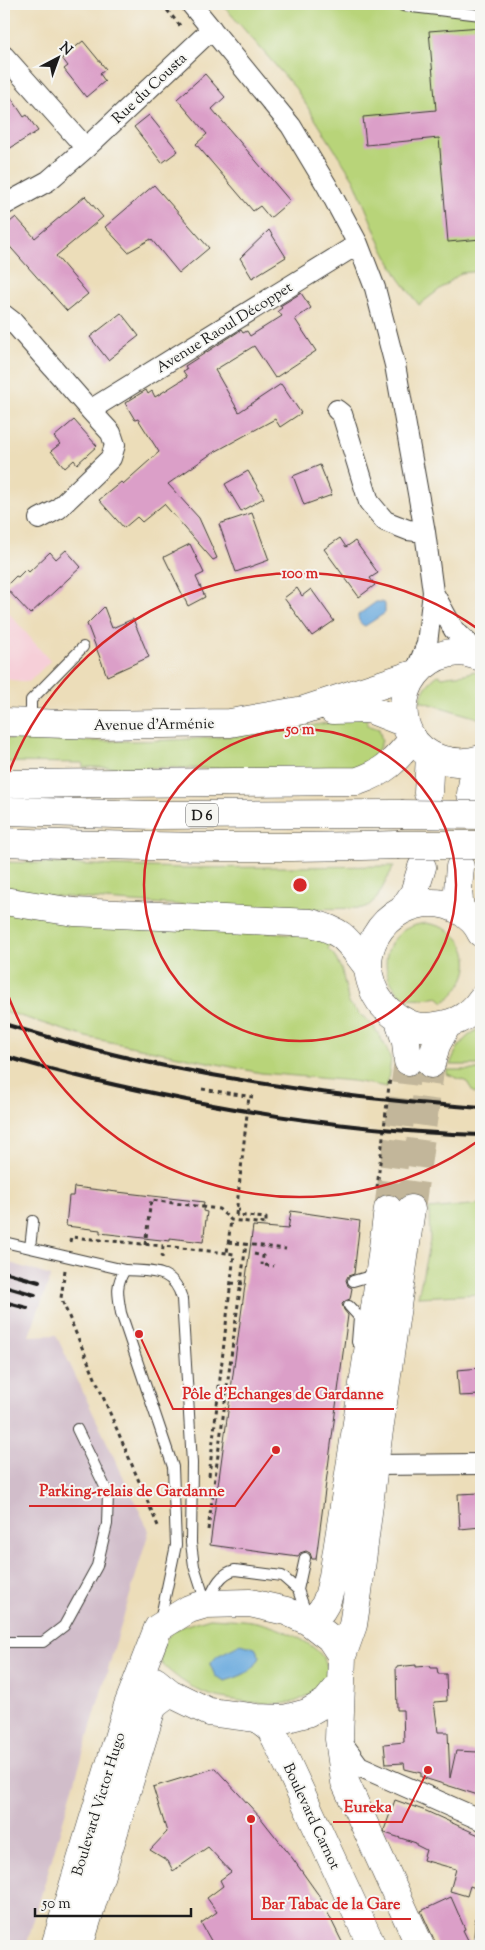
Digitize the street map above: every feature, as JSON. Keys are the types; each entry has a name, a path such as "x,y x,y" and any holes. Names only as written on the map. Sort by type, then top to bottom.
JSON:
{"main road":[{"name":"Avenue d'Arménie","path":"4,722 97,725 230,723 304,710 415,673 436,657 460,652 481,656"},
{"path":"415,673 406,690 403,706 416,739 428,794"},
{"name":"Avenue d'Arménie","path":"304,710 369,709 454,763 480,759"},
{"path":"4,784 358,781 374,775 393,763 416,739"},
{"path":"476,804 480,759"},
{"name":"D 6","path":"4,811 153,815 401,814 476,804"},
{"name":"D 6","path":"4,842 121,846 289,848 481,845"},
{"path":"422,867 414,893 404,908 385,922 372,942 367,966 371,987 382,1006 399,1020 422,1027 447,1025 463,1018 481,1000"},
{"path":"460,867 458,890 475,924"},
{"path":"4,901 74,912 311,923 331,928 344,936 367,966"},
{"path":"404,908 423,903 442,904 475,924"},
{"path":"399,1020 406,1042 410,1066 436,1045 447,1025"},
{"path":"308,1621 317,1617 323,1610 333,1576 380,1264 392,1205"},
{"path":"392,1205 374,1464 352,1624 342,1656 339,1739 345,1782 420,1946"},
{"path":"340,1685 326,1702 307,1713 284,1719 257,1718 209,1712 170,1693 156,1681 145,1662 158,1628 189,1609 206,1604 250,1603 286,1611 308,1621 330,1638 342,1656"},
{"name":"Boulevard Victor Hugo","path":"55,1946 128,1705 145,1662"},
{"name":"Boulevard Victor Hugo","path":"79,1946 151,1711 154,1705 170,1693"},
{"name":"Boulevard Carnot","path":"257,1718 270,1728 276,1739 372,1946"}],"street":[{"path":"191,4 291,126 327,186 358,244 376,288 396,364 425,532 433,592 427,644 415,673"},
{"name":"Rue du Cousta","path":"4,206 48,181 86,148 212,29"},
{"path":"4,56 86,148"},
{"name":"Avenue Raoul Décoppet","path":"90,410 358,244"},
{"path":"4,315 13,322 111,434 115,446 111,458 58,509 39,518"},
{"path":"337,410 342,414 369,502 385,521 408,530 425,532"},
{"path":"433,592 454,630 481,656"},
{"path":"374,1464 481,1464"},
{"path":"339,1739 359,1766 481,1820"}],"lane":[{"path":"403,4 404,6 481,15"},
{"path":"32,724 32,700 83,647"},
{"path":"30,1248 33,1221"},
{"path":"4,1242 125,1270 160,1274 176,1283 182,1299 192,1463 191,1543 194,1566 206,1604"},
{"path":"353,1281 367,1277 380,1264"},
{"path":"125,1270 119,1279 118,1292 121,1313 173,1467 176,1545 158,1628"},
{"path":"350,1306 359,1317 356,1347 365,1365"},
{"path":"4,1642 43,1642 64,1626 97,1566 107,1524 108,1493 77,1428"},
{"path":"305,1558 298,1590 308,1621"},
{"path":"206,1604 218,1581 228,1571 235,1570 282,1576 298,1590"},
{"path":"479,1943 481,1919"}],"path":[{"path":"162,4 182,28"},
{"path":"392,1205 410,1066"},
{"path":"145,1244 151,1200 219,1209 230,1220 266,1224 266,1218 236,1215 251,1097 202,1089"},
{"path":"227,1253 230,1220"},
{"path":"158,1526 61,1298 71,1237 234,1254 208,1484"},
{"path":"228,1242 286,1249"},
{"path":"208,1534 243,1284 246,1244"},
{"path":"160,1274 163,1246"},
{"path":"254,1254 263,1256 264,1265 274,1266"},
{"path":"231,1282 243,1284"}],"shaded area":[{"path":"4,607 50,661 29,682 4,679"},
{"path":"4,1261 51,1276 29,1336 56,1335 149,1531 26,1946 4,1946"}],"green space":[{"path":"222,4 481,4 481,271 461,273 419,305 399,278 381,245 354,180 296,89"},
{"path":"474,671 481,675 481,719 420,701 426,686 438,675 443,677"},
{"path":"367,717 367,725 379,729 382,741 377,753 383,760 360,770 83,767 83,763 4,762 4,738 87,741 197,739 261,733"},
{"path":"4,862 181,868 394,866 377,898 366,908 308,909 220,907 133,902 52,896 4,890"},
{"path":"4,912 333,938 328,949 334,955 342,971 349,1004 374,1027 386,1047 391,1060 387,1087 353,1081 261,1073 86,1037 4,1011"},
{"path":"425,923 441,927 453,934 462,943 466,954 467,966 464,979 456,991 444,1002 438,997 407,999 393,986 386,968 388,950 392,942 405,930"},
{"path":"481,1028 481,1065 450,1065 461,1043"},
{"path":"447,1070 481,1070 481,1093 474,1093 467,1082 447,1074"},
{"path":"481,1204 481,1294 418,1297 430,1240 429,1209"},
{"path":"210,1618 246,1620 261,1623 301,1639 322,1656 327,1666 324,1681 313,1692 294,1702 275,1704 212,1696 192,1687 161,1663 164,1642 182,1627","holes":["255,1648 260,1657 250,1670 225,1681"]}],"water":[{"path":"376,602 385,604 385,613 365,626 363,625 358,619 358,615"},
{"path":"241,1644 255,1648 260,1657 254,1667 246,1673 225,1681 215,1676 210,1664 217,1656"}],"building":[{"path":"481,27 481,239 448,242 439,138 366,145 363,117 436,110 429,31"},
{"path":"83,41 106,69 100,74 105,81 86,97 64,69 68,66 62,58"},
{"path":"205,74 225,97 212,109 290,201 270,218 260,206 253,211 196,144 207,134 177,99"},
{"path":"4,87 24,117 27,115 38,131 4,152"},
{"path":"149,115 178,151 162,163 134,127"},
{"path":"154,185 209,248 179,273 151,239 128,252 105,227"},
{"path":"85,196 103,217 56,256 88,294 67,311 4,240 4,227 16,217 35,238"},
{"path":"269,230 286,257 252,278 240,258"},
{"path":"301,293 311,308 295,319 316,351 275,378 254,346 215,370 239,412 281,384 301,413 280,427 275,419 211,454 168,484 199,518 217,558 213,560 164,504 142,522 137,517 124,528 99,500 121,482 123,484 159,452 138,419 135,420 125,403 146,390 148,394 152,391 155,397 187,377 183,371 187,369 185,366 241,330 243,333 247,331 250,336 282,316 278,311 282,308 280,306"},
{"path":"121,313 139,336 108,360 90,337"},
{"path":"74,420 97,446 77,464 74,460 65,468 51,451 60,444 54,437"},
{"path":"320,465 332,495 304,505 293,476"},
{"path":"248,471 264,498 241,511 225,484"},
{"path":"252,513 269,560 236,572 219,524"},
{"path":"340,538 346,547 355,541 378,573 370,578 375,585 359,597 324,549"},
{"path":"190,544 204,573 196,577 205,597 188,606 164,557"},
{"path":"66,550 81,567 30,614 5,587 26,569 29,572 50,552 56,559"},
{"path":"297,588 302,596 311,589 334,621 312,636 284,598"},
{"path":"104,607 112,628 133,619 149,657 107,676 87,624"},
{"path":"74,1187 204,1202 203,1211 207,1212 203,1242 170,1238 170,1241 100,1233 100,1230 66,1226 69,1196 73,1196"},
{"path":"291,1211 360,1221 354,1274 348,1276 346,1280 348,1286 352,1288 350,1299 342,1304 348,1315 316,1559 312,1559 310,1553 306,1551 300,1553 298,1557 210,1545 253,1226 288,1229"},
{"path":"481,1368 481,1395 459,1396 457,1370"},
{"path":"481,1493 481,1527 460,1529 458,1494"},
{"path":"416,1665 416,1667 430,1666 431,1668 437,1668 438,1674 446,1674 447,1701 434,1702 438,1732 448,1732 450,1778 456,1751 478,1752 477,1757 481,1757 481,1796 421,1777 421,1773 405,1769 404,1763 386,1764 384,1744 404,1742 403,1710 397,1710 396,1667"},
{"path":"215,1768 260,1817 293,1859 320,1897 344,1946 214,1946 201,1923 217,1912 207,1898 223,1886 220,1880 231,1872 208,1847 173,1871 168,1861 150,1850 167,1832 153,1787"},
{"path":"395,1800 426,1811 481,1836 481,1890 470,1886 467,1896 450,1891 456,1869 423,1860 426,1850 416,1845 416,1843 385,1833 384,1830"},
{"path":"451,1897 471,1946 437,1946 421,1911"}],"tunnel":[{"path":"388,1209 408,1061"},
{"path":"411,1209 431,1064"}],"railway":[{"path":"4,1024 104,1052 204,1074 323,1092 481,1108"},
{"path":"4,1056 102,1082 281,1117 401,1131 481,1135"},
{"path":"4,1272 39,1282"},
{"path":"4,1286 35,1295"},
{"path":"4,1302 27,1308"}],"place":[{"name":"Pôle d'Echanges de Gardanne","path":"139,1334"},
{"name":"Parking-relais de Gardanne","path":"276,1450"},
{"name":"Eureka","path":"428,1770"},
{"name":"Bar Tabac de la Gare","path":"251,1819"}]}
